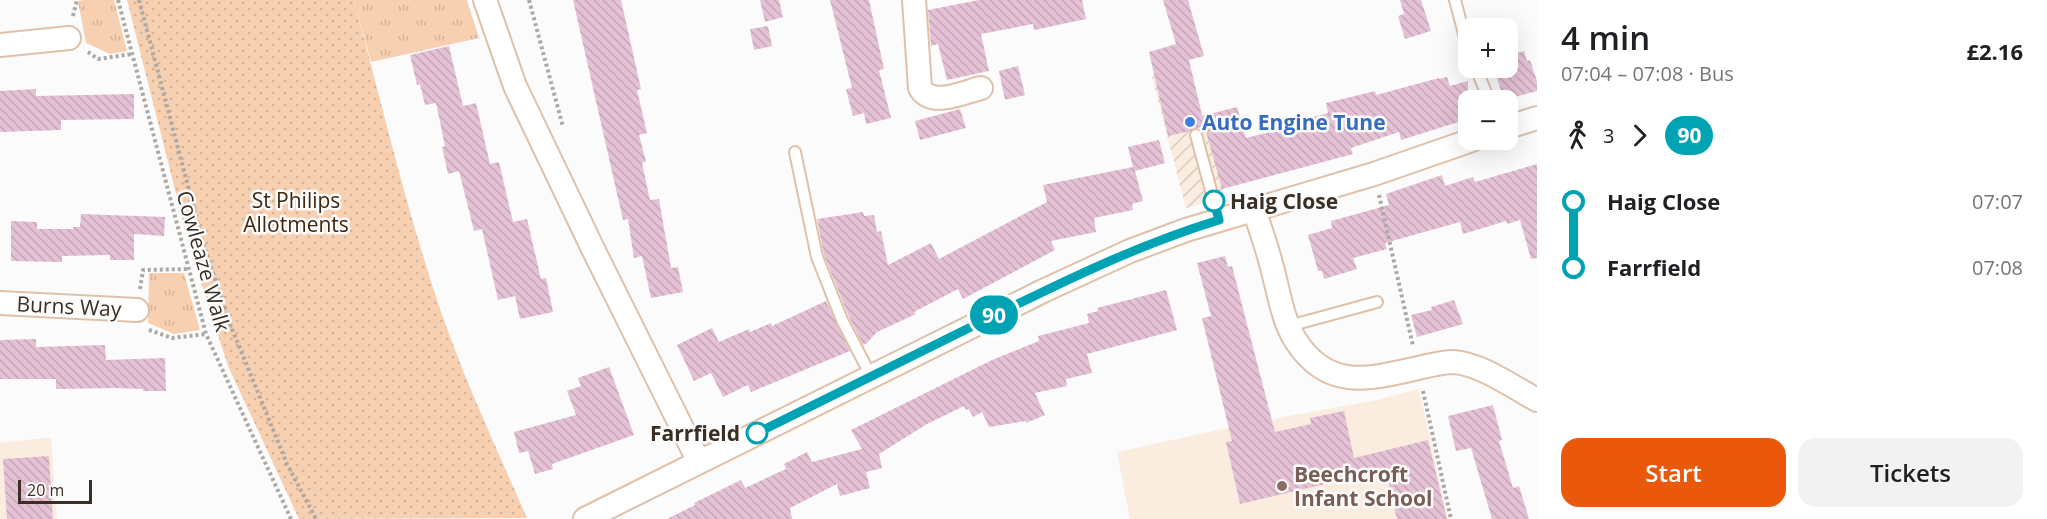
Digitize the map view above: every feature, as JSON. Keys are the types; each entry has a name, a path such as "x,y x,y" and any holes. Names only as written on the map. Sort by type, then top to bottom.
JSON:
{"street":[{"path":"485,0 515,86 699,462"},
{"path":"914,0 920,88 923,93 928,97 938,99 981,87"},
{"path":"0,45 69,38"},
{"path":"1518,124 1537,118"},
{"path":"585,519 1043,291 1130,251 1186,230 1374,174 1458,145"},
{"path":"1254,210 1289,326 1307,355 1322,367 1337,375 1354,379 1452,362 1468,364 1537,400"},
{"name":"Burns Way","path":"0,303 137,310"}],"lane":[{"path":"1455,0 1460,18"},
{"path":"1196,135 1219,220"},
{"path":"795,152 817,257 842,320 871,376"},
{"path":"1289,326 1377,302"}],"path":[{"name":"Cowleaze Walk","path":"118,0 206,334 291,519"},
{"path":"139,0 203,243 232,329 287,464 316,519"},
{"path":"529,0 566,137"}],"shaded area":[{"path":"1190,66 1225,198 1186,208 1152,77"},
{"name":"Beechcroft Infant School","path":"1419,389 1448,519 1130,519 1117,452 1246,424 1376,400"},
{"path":"51,437 57,519 0,519 0,443"}],"green space":[{"path":"114,0 127,51 110,54 86,43 78,1"},
{"name":"St Philips Allotments","path":"127,0 354,0 404,190 438,303 469,385 527,518 299,519 228,366 189,245"},
{"path":"354,0 467,0 479,38 371,62"},
{"path":"149,273 184,273 200,330 174,334 148,323"}],"building":[{"path":"573,0 621,0 641,89 637,90 647,133 639,135 646,161 642,163 650,200 659,199 671,268 678,267 683,292 651,298 642,256 634,258 628,219 623,220"},
{"path":"760,0 779,0 783,17 765,22"},
{"path":"830,0 869,0 884,69 879,70 891,118 866,124 864,113 853,116 846,89 852,88"},
{"path":"979,0 1082,0 1086,19 1034,30 1033,24 981,34 989,71 947,80 938,44 931,46 928,10"},
{"path":"1163,0 1188,0 1204,56 1189,60 1202,116 1237,107 1246,138 1314,121 1313,117 1328,113 1326,103 1375,91 1376,95 1447,77 1450,86 1468,81 1468,90 1458,90 1458,122 1401,140 1399,132 1351,148 1353,154 1222,189 1205,127 1168,136 1149,52 1176,44"},
{"path":"1400,0 1421,0 1431,31 1405,39 1398,16 1404,14"},
{"path":"768,26 772,46 754,50 750,29"},
{"path":"449,46 463,106 476,103 490,164 499,162 513,222 527,219 541,279 546,278 553,312 520,319 515,296 498,300 482,229 474,231 459,171 448,174 436,103 425,105 420,84 417,85 410,55"},
{"path":"1524,51 1527,61 1530,60 1537,81 1537,91 1518,96 1518,90 1501,90 1497,78 1518,78 1518,53"},
{"path":"1018,66 1025,95 1005,100 999,71"},
{"path":"36,89 36,96 134,94 134,119 61,120 61,130 0,132 0,91"},
{"path":"960,109 966,128 920,140 915,121"},
{"path":"1159,140 1165,163 1135,171 1143,201 1132,204 1133,210 1094,218 1096,232 1051,241 1055,250 963,299 958,289 914,312 916,314 877,332 863,345 824,255 817,219 863,212 864,216 874,215 877,232 881,231 888,265 931,243 939,259 1047,202 1043,185 1133,167 1128,147"},
{"path":"1537,164 1537,258 1531,259 1520,220 1507,224 1506,221 1463,234 1460,222 1385,243 1387,249 1353,258 1357,269 1324,279 1322,271 1318,271 1308,235 1332,228 1331,221 1389,205 1386,194 1442,175 1445,186 1473,177 1475,182"},
{"path":"81,214 165,217 164,236 134,234 134,260 110,260 110,255 62,256 62,262 11,261 11,221 37,222 37,229 73,229 73,227 80,227"},
{"path":"1225,256 1228,267 1232,266 1275,432 1311,424 1310,418 1344,411 1354,458 1428,440 1447,519 1397,519 1385,470 1240,504 1226,442 1232,441 1202,318 1211,316 1197,263"},
{"path":"1166,290 1177,330 1087,354 1092,373 1066,379 1067,386 1035,393 1045,415 1026,423 1026,421 989,427 982,412 973,417 969,409 966,410 964,406 927,424 879,454 882,468 866,472 870,488 840,496 837,484 790,508 792,519 667,519 741,480 745,488 786,469 784,464 807,452 812,462 862,449 851,430 992,360 1039,341 1038,336 1089,323 1087,314 1098,311 1097,308"},
{"path":"1454,300 1463,324 1417,337 1411,315 1432,310 1431,307"},
{"path":"826,301 850,351 751,392 748,385 723,397 711,373 694,381 677,345 712,328 719,342 749,329 750,332 771,323 772,326"},
{"path":"36,339 36,347 105,345 106,360 165,358 166,391 115,388 56,389 56,379 0,379 0,340"},
{"path":"609,367 634,435 552,464 553,469 535,474 528,451 519,453 514,432 576,415 567,391 581,386 578,378"},
{"path":"1493,405 1502,440 1499,441 1513,488 1519,486 1529,519 1492,519 1471,448 1456,451 1448,416"},
{"path":"49,456 53,519 7,519 3,459"}],"bus line":[{"name":"90","path":"757,433 1043,291 1130,251 1219,220 1214,201"}],"place":[{"name":"Auto Engine Tune","path":"1190,122"},
{"name":"Haig Close","path":"1214,201"},
{"name":"Farrfield","path":"757,433"},
{"name":"Beechcroft Infant School","path":"1282,486"}]}
